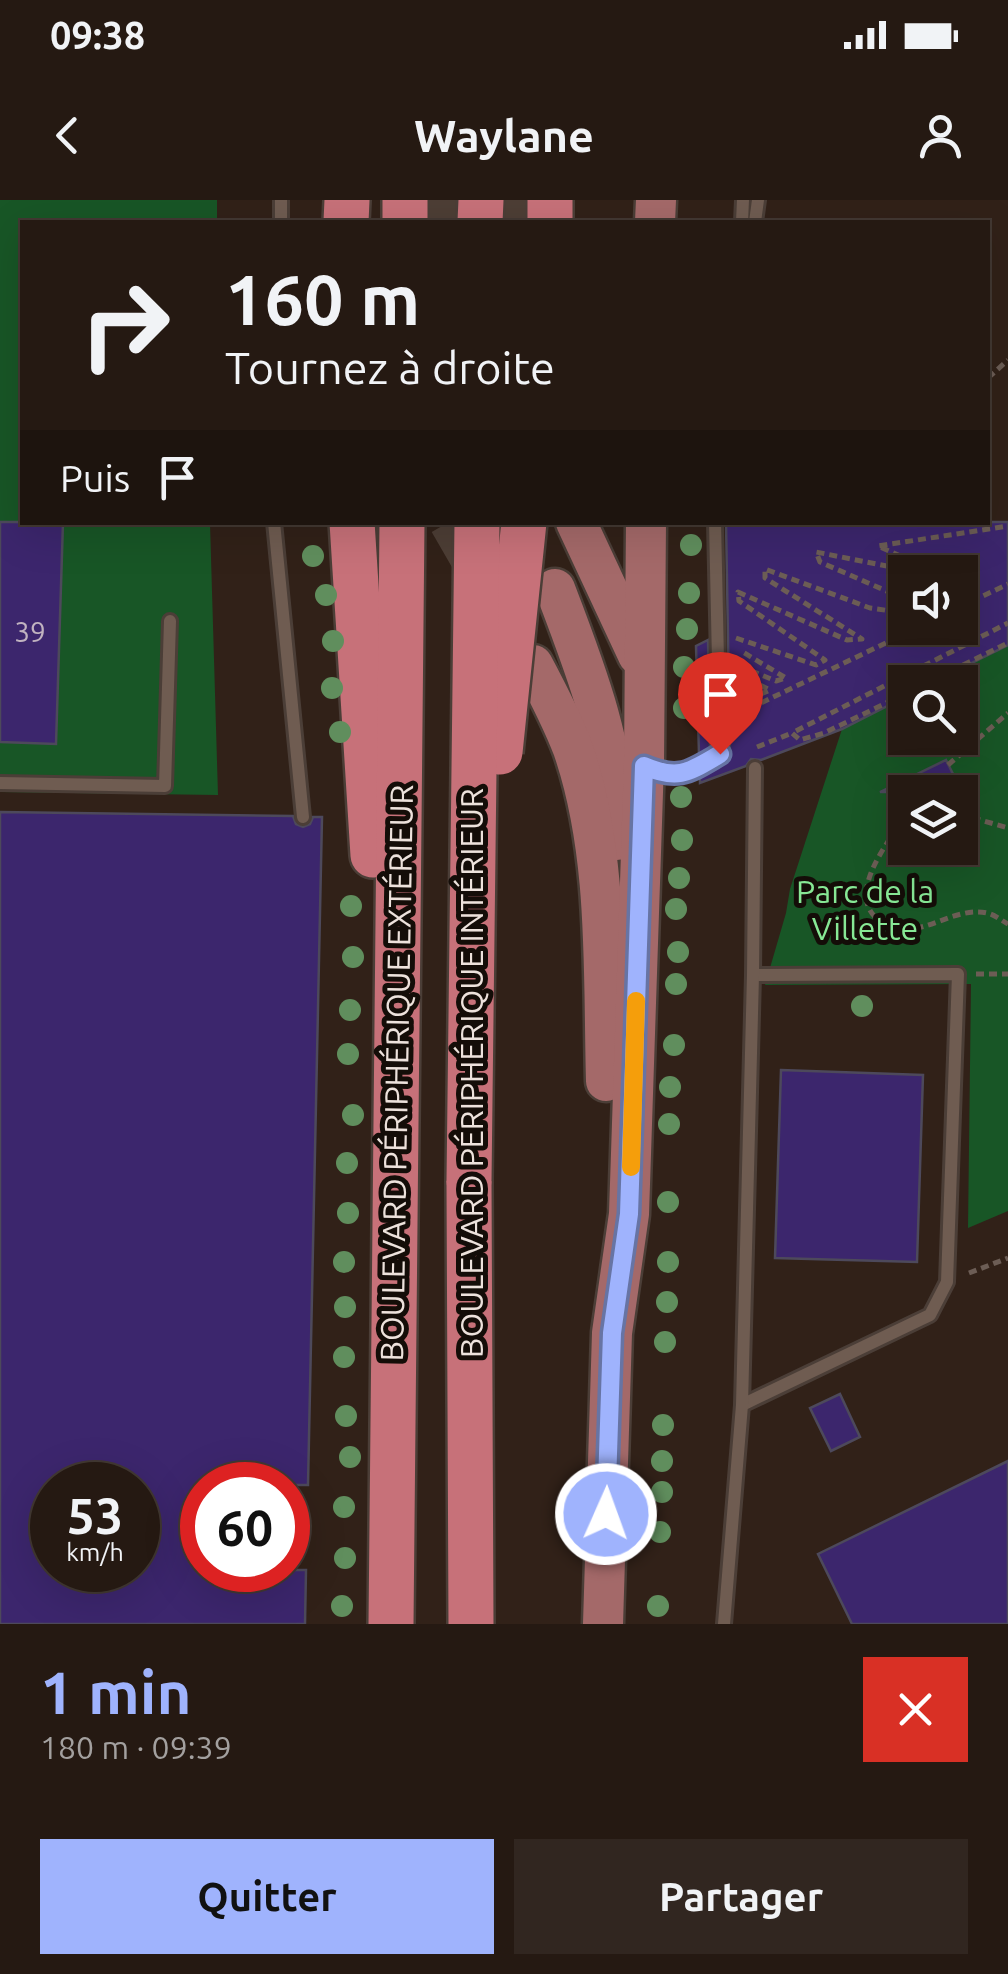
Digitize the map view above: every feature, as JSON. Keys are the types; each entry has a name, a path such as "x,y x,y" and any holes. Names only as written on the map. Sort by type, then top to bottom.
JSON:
{"highway":[{"path":"352,525 374,862 398,1000"},
{"name":"BOULEVARD PÉRIPHÉRIQUE EXTÉRIEUR","path":"391,1624 402,525"},
{"name":"BOULEVARD PÉRIPHÉRIQUE INTÉRIEUR","path":"471,1624 469,1181 477,525"},
{"path":"472,988 524,525"}],"main road":[{"path":"577,525 644,668"},
{"path":"604,1624 612,1333 629,1214 644,766 646,525"},
{"path":"555,589 590,686 616,791 617,929 606,1081 602,1232 612,1333"},
{"path":"533,665 574,752 589,816 601,919 606,1081"}],"lane":[{"path":"274,525 303,816"},
{"path":"644,766 667,776 694,769 720,754 716,525"},
{"path":"0,783 165,786 170,621"},
{"path":"724,1624 742,1405 755,768"},
{"path":"742,1405 930,1315 948,1282 958,974 753,974"}],"path":[{"path":"898,555 878,546 1008,526"},
{"path":"888,566 816,552 820,562 888,592"},
{"path":"888,611 870,608 766,569 765,578 862,639 846,640 738,592 739,601 825,660 816,664 736,638 738,649 786,678 776,681 734,664 736,674 770,690 735,706 736,714 888,642"},
{"path":"978,598 1008,584"},
{"path":"926,665 1008,624"},
{"path":"964,665 1008,644"},
{"path":"888,684 792,732 800,740 824,733 888,702"},
{"path":"948,766 1008,713"},
{"path":"978,819 1008,828"},
{"path":"888,842 868,884 866,904 873,916 887,926 910,929 961,914 987,913 1008,924"},
{"path":"958,974 1008,974"},
{"path":"948,1282 1008,1258"}],"green space":[{"path":"0,200 217,200 217,220 20,220 20,525 210,525 218,795 0,792"},
{"name":"Parc de la Villette","path":"1008,645 1008,1211 968,1228 971,984 765,985 790,889 842,729 888,706 888,755 978,755 978,665 967,665"}],"building":[{"path":"0,522 63,525 56,744 0,742"},
{"path":"1008,522 1008,645 967,665 888,665 888,706 842,729 761,760 751,759 746,766 700,783 700,776 725,763 730,754 726,525"},
{"path":"708,640 710,748 699,754 696,646"},
{"path":"946,760 954,775 915,775"},
{"path":"0,812 293,816 296,824 303,827 313,817 322,817 308,1462 180,1462 180,1592 306,1592 305,1624 0,1624"},
{"path":"781,1070 923,1075 917,1262 775,1258"},
{"path":"840,1394 860,1437 831,1451 810,1408"},
{"path":"1008,1461 1008,1624 852,1624 818,1554"}],"tunnel":[{"path":"443,200 443,220"},
{"path":"507,200 507,220"},
{"path":"451,525 482,579"}],"slow traffic":[{"path":"631,1167 636,1001"}],"route":[{"path":"606,1514 612,1333 629,1214 644,766 667,776 694,769 720,754"}]}
